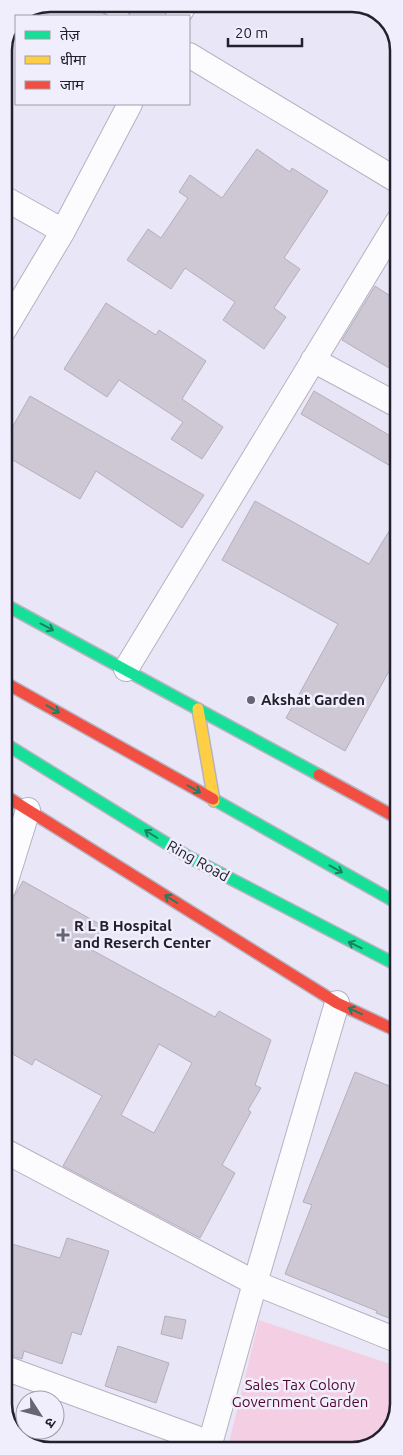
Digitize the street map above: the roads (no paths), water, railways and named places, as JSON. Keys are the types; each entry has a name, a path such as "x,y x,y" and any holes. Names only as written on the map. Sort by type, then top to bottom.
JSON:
{"main road":[{"path":"12,608 390,814"},
{"path":"12,686 390,899"},
{"path":"198,709 214,801"},
{"name":"Ring Road","path":"12,748 187,856 333,934 390,962"},
{"path":"12,800 337,1003 390,1028"}],"street":[{"path":"190,56 390,176"},
{"path":"12,317 63,231 129,105"},
{"path":"12,202 63,231"},
{"path":"126,669 390,234"},
{"path":"313,360 390,402"},
{"path":"12,862 28,810"},
{"path":"210,1442 337,1003"},
{"path":"12,1155 255,1282 390,1336"},
{"path":"12,1371 196,1442"}],"place":[{"name":"Akshat Garden","path":"251,700"},
{"name":"R L B Hospital and Reserch Center","path":"63,935"}],"park label":[{"name":"Sales Tax Colony Government Garden","path":"300,1394"}]}
